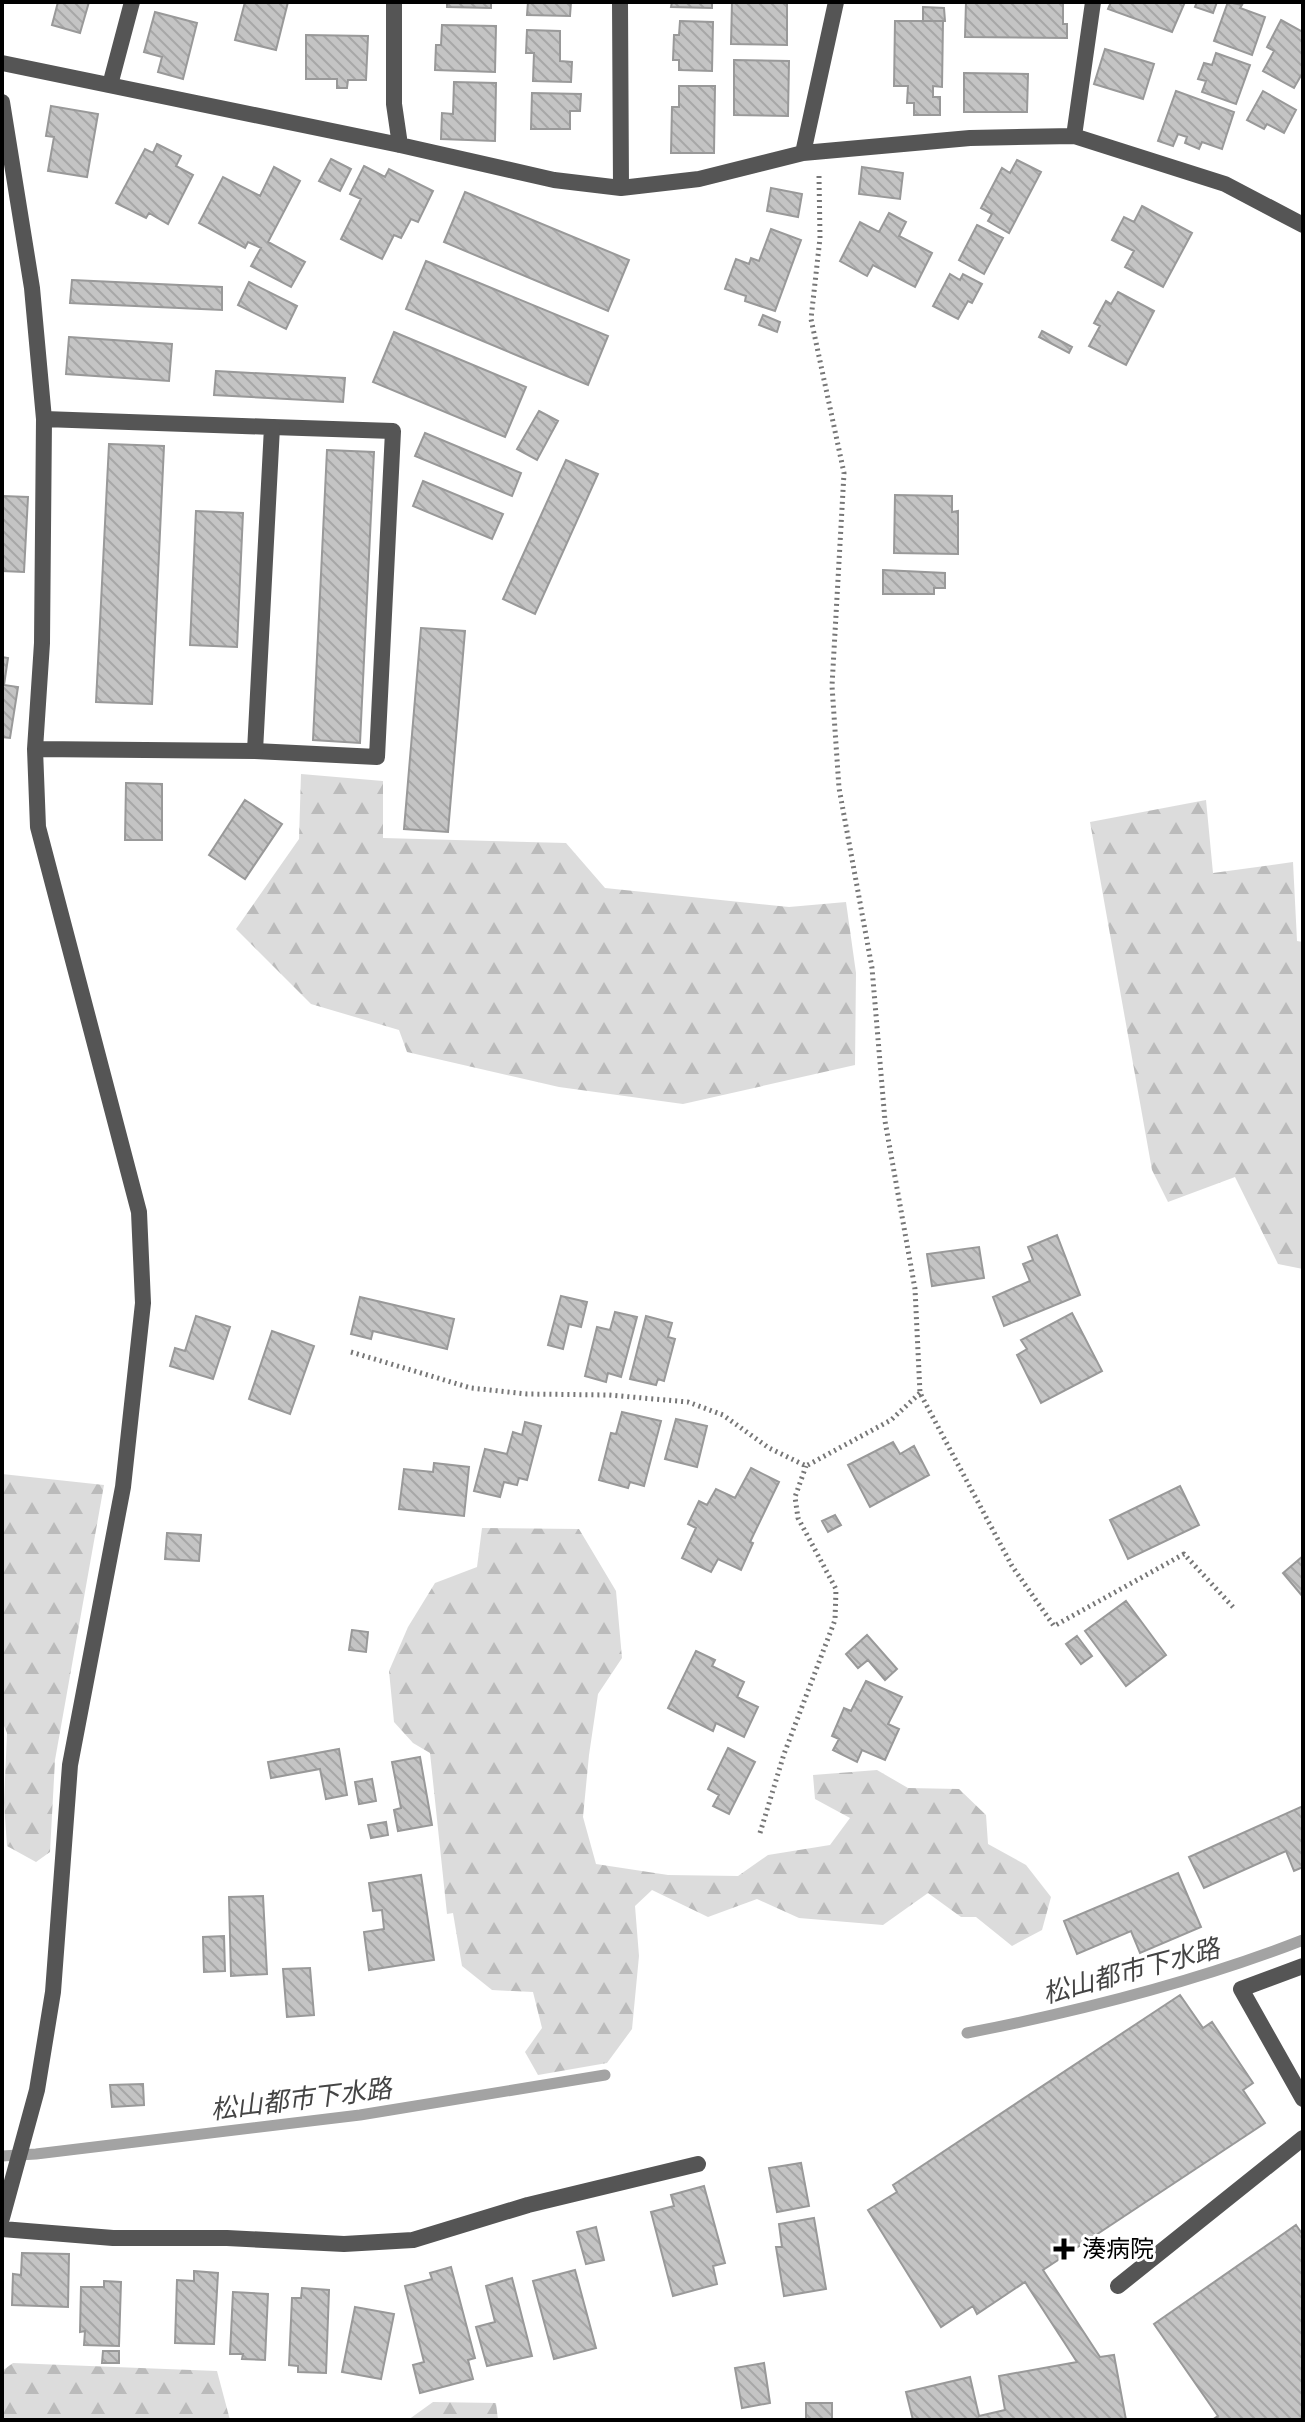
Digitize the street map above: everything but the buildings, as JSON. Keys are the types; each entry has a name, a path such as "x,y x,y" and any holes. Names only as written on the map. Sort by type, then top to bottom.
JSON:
{"street":[{"path":"110,85 132,2"},
{"path":"394,2 394,104 400,145"},
{"path":"620,2 621,188"},
{"path":"811,152 836,2"},
{"path":"1074,136 1093,2"},
{"path":"2,63 554,180 621,188 699,179 811,152 970,138 1074,136 1225,184 1303,225"},
{"path":"2,102 32,288 44,419 42,643 35,749 38,827 139,1212 143,1303 123,1487 70,1765 53,1992 37,2090 2,2218"},
{"path":"35,749 255,751 377,757 393,431 44,419"},
{"path":"255,751 272,427"},
{"path":"1303,1966 1241,1989 1303,2099"},
{"path":"1118,2286 1303,2138"},
{"path":"2,2229 113,2238 227,2238 344,2244 413,2240 528,2205 698,2164"}],"path":[{"path":"811,152 820,238 811,319 844,473 832,686 839,788 872,968 885,1121 915,1289 920,1393 1012,1566 1054,1626 1184,1554 1233,1607"},
{"path":"351,1352 471,1388 688,1402 723,1415 769,1448 806,1466"},
{"path":"760,1833 784,1754 835,1620 836,1589 798,1518 795,1497 806,1466 891,1420 920,1393"}],"green space":[{"path":"301,774 383,781 383,838 566,843 605,888 789,907 846,902 856,973 855,1065 683,1104 559,1087 407,1052 399,1030 311,1004 236,929 299,839"},
{"path":"1206,800 1213,873 1293,862 1297,941 1303,942 1303,1269 1278,1264 1235,1177 1168,1202 1152,1170 1090,822"},
{"path":"2,1474 104,1485 55,1760 50,1852 36,1862 7,1846 4,1803 7,1733 2,1721"},
{"path":"482,1528 579,1529 616,1591 622,1658 598,1694 583,1817 596,1864 668,1875 738,1876 768,1855 830,1845 850,1818 815,1799 813,1775 877,1770 908,1788 959,1789 986,1815 988,1844 1026,1865 1051,1897 1042,1930 1012,1946 976,1917 961,1917 928,1893 883,1925 799,1918 757,1899 708,1917 652,1890 635,1906 639,1956 632,2029 607,2063 538,2075 525,2052 542,2028 533,1992 492,1990 462,1966 453,1913 447,1914 430,1753 413,1743 394,1722 389,1671 408,1627 435,1583 477,1567"},
{"path":"13,2363 217,2371 230,2420 2,2420 2,2371"},
{"path":"433,2402 496,2403 498,2420 408,2420"}],"waterway":[{"name":"松山都市下水路","path":"967,2033 1137,1994 1303,1940"},
{"name":"松山都市下水路","path":"2,2156 360,2115 605,2075"}],"place":[{"name":"湊病院","path":"1064,2249"}]}
